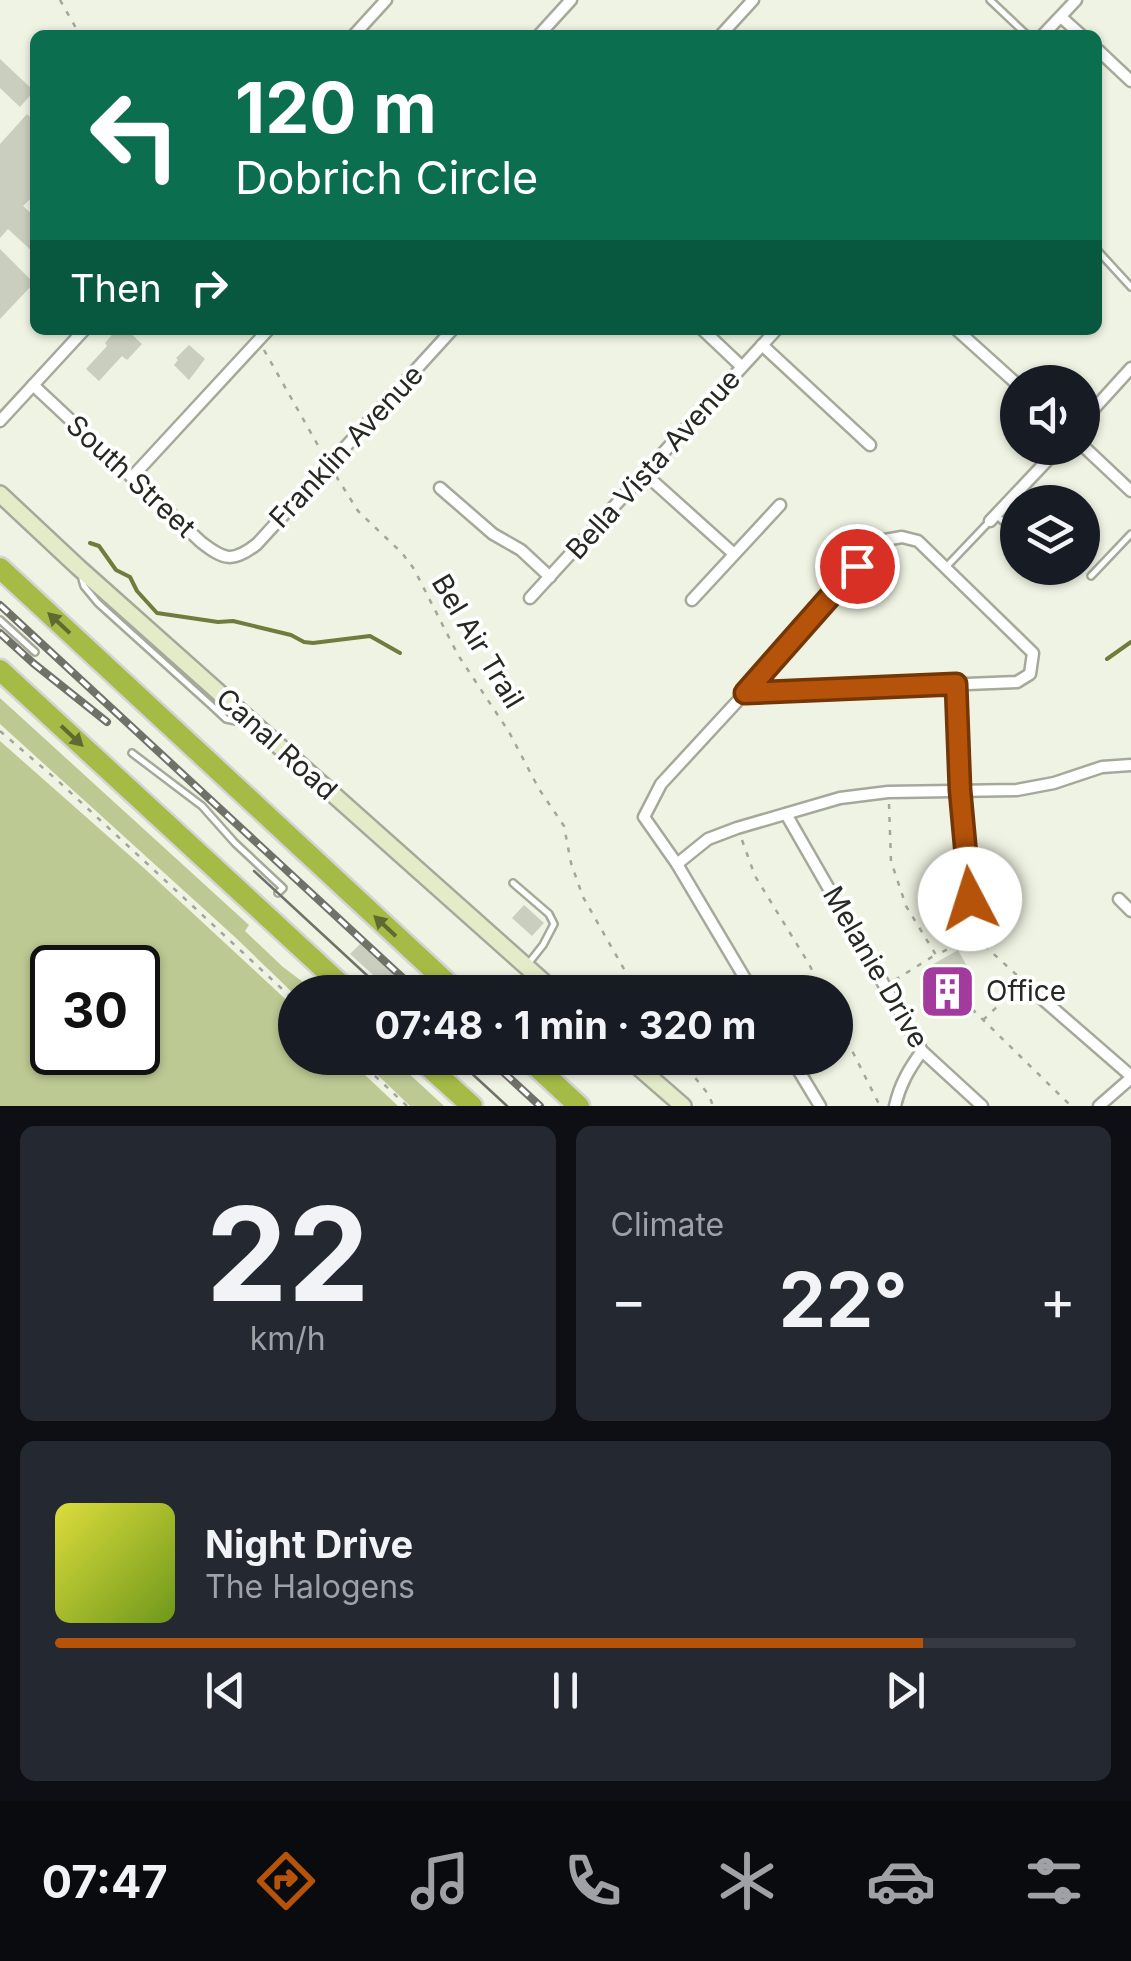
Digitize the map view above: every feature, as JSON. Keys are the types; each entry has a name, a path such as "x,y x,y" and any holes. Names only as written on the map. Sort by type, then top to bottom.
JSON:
{"highway":[{"path":"0,568 439,975"},
{"path":"0,670 331,975"},
{"path":"438,1075 472,1106"},
{"path":"546,1075 580,1106"}],"street":[{"path":"359,30 386,0"},
{"path":"544,30 571,0"},
{"path":"726,30 753,0"},
{"path":"1048,30 1076,0"},
{"path":"1061,16 1076,30"},
{"path":"1102,54 1131,81"},
{"path":"0,421 79,335"},
{"path":"133,476 263,335"},
{"name":"Franklin Avenue","path":"235,558 256,544 447,335"},
{"path":"708,335 742,366"},
{"name":"Bella Vista Avenue","path":"530,598 771,335"},
{"path":"963,335 1000,368"},
{"path":"762,345 870,445"},
{"path":"1100,402 1131,368"},
{"name":"South Street","path":"34,385 201,542 214,552 235,558"},
{"path":"1100,462 1131,491"},
{"path":"993,518 1044,465"},
{"path":"645,474 734,554"},
{"path":"440,488 492,534 521,550 550,578"},
{"name":"Canal Road","path":"0,494 536,975"},
{"path":"692,600 780,505"},
{"path":"742,975 677,864 644,817 661,784 880,541 902,537 918,541 1033,653 1030,674 1017,682 745,693"},
{"path":"956,684 970,899"},
{"path":"677,864 708,840 840,798 888,792 1017,790 1054,784 1102,767 1131,765"},
{"name":"Melanie Drive","path":"786,814 922,1051 982,1106"},
{"path":"1119,899 1131,910"},
{"path":"1039,996 1131,1077 1099,1106"},
{"path":"894,1106 899,1086 922,1051"},
{"path":"647,1075 683,1106"},
{"path":"801,1075 820,1106"}],"lane":[{"path":"990,0 1022,30"},
{"path":"1102,255 1131,286"},
{"path":"946,568 993,518 1000,523"},
{"path":"1100,567 1131,534"},
{"path":"78,567 84,586 98,603 226,719 255,725"},
{"path":"0,620 35,652"},
{"path":"135,652 143,644"},
{"path":"132,753 208,812 282,888 278,893"},
{"path":"513,883 549,914 554,924 526,966"}],"path":[{"path":"60,0 77,30"},
{"name":"Bel Air Trail","path":"258,340 358,510 414,570 458,655 564,826 571,864 583,897 627,975"},
{"path":"0,731 278,985"},
{"path":"888,792 892,861 906,906 936,954"},
{"path":"738,828 755,876 814,975"},
{"path":"970,899 974,936 1039,996"},
{"path":"886,985 974,936"},
{"path":"983,1020 1015,990 1039,996"},
{"path":"972,1009 1072,1106"},
{"path":"853,1053 880,1106"},
{"path":"374,1075 407,1106"},
{"path":"693,1075 709,1095 712,1106"}],"green space":[{"path":"0,698 249,925 245,931 294,975 278,975 278,979 0,724"},
{"path":"0,741 278,992 278,1075 365,1075 398,1106 0,1106"},
{"path":"378,1075 410,1075 444,1106 410,1106"}],"building":[{"path":"0,59 30,87 30,96 20,107 0,88"},
{"path":"27,114 30,117 30,199 23,206 30,212 30,249 8,229 0,238 0,144"},
{"path":"0,249 30,279 30,287 0,319"},
{"path":"112,335 132,335 142,344 127,360 122,356 99,381 86,369 107,346 105,343"},
{"path":"189,345 205,359 189,380 174,365"},
{"path":"524,905 544,923 532,936 512,918"},
{"path":"360,944 394,975 373,975 350,954"},
{"name":"Office","path":"958,950 968,968 951,978 966,1004 949,1014 923,970"}],"waterway":[{"path":"90,543 99,546 116,570 130,577 157,613 233,621 313,643 370,636 400,653"},
{"path":"1107,659 1131,642"}],"tram line":[{"path":"254,871 367,975"},
{"path":"473,1075 507,1106"}],"railway":[{"path":"0,605 400,975"},
{"path":"0,633 107,722"},
{"path":"506,1075 540,1106"}],"place":[{"name":"Office","path":"947,991"}],"route":[{"path":"857,566 745,693 956,684 970,899"}]}
